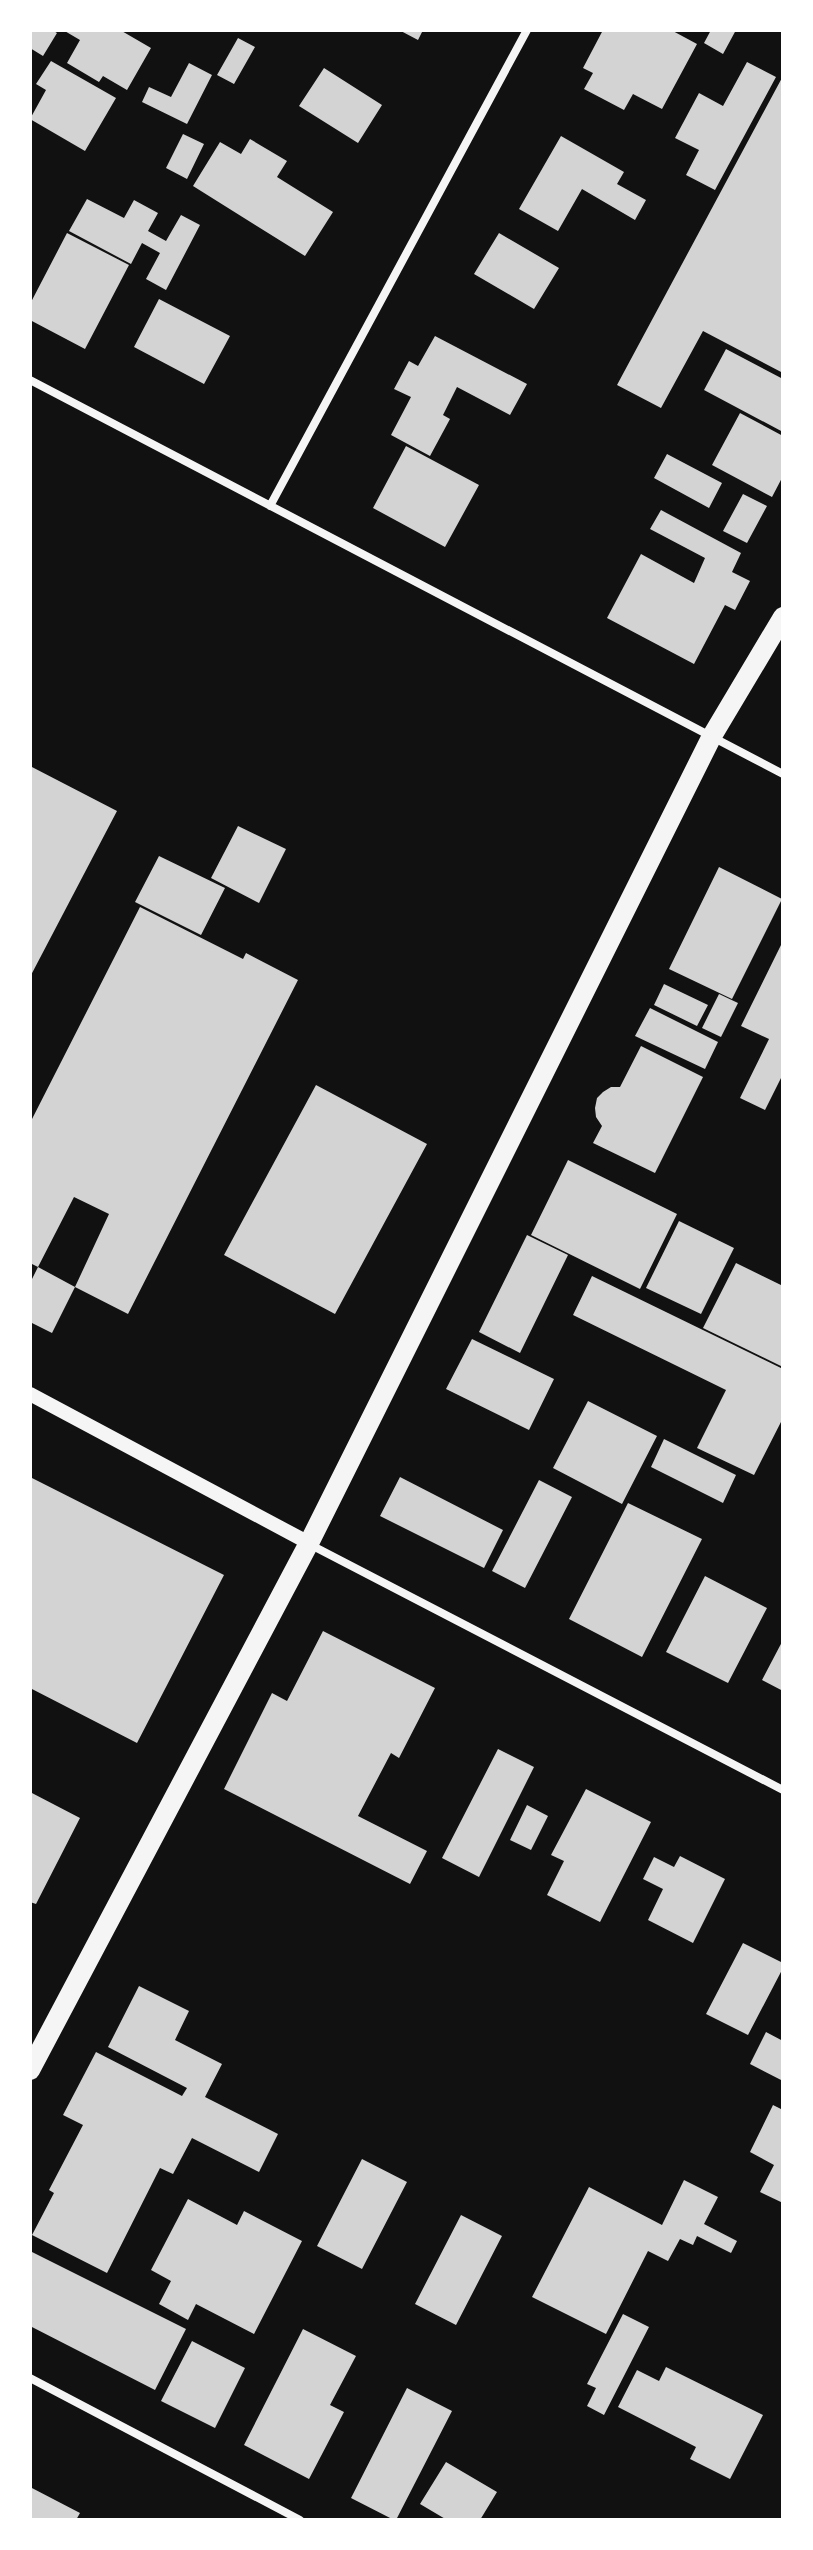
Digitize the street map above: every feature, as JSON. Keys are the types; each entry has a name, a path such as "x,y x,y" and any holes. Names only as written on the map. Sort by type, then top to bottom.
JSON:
{"main road":[{"path":"30,2070 309,1543 712,736 783,617"}],"street":[{"path":"270,506 527,30"},
{"path":"30,380 783,774"},
{"path":"30,1394 783,1790"},
{"path":"30,2378 300,2520"}],"building":[{"path":"30,30 52,30 57,33 43,56 30,48"},
{"path":"63,30 120,30 151,48 127,90 103,76 99,82 67,63 80,40"},
{"path":"399,30 423,30 418,40"},
{"path":"603,30 671,30 697,44 662,109 633,94 624,110 584,89 593,73 583,68"},
{"path":"711,30 736,30 723,54 704,43"},
{"path":"238,38 255,47 234,84 217,75"},
{"path":"51,61 116,98 85,151 30,119 46,90 36,84"},
{"path":"747,62 776,77 715,190 686,175 699,150 675,138 699,93 723,106"},
{"path":"189,63 212,75 187,124 142,102 149,87 171,97"},
{"path":"324,68 382,105 358,143 299,106"},
{"path":"783,76 783,373 703,331 661,408 617,385"},
{"path":"183,134 204,144 187,179 166,168"},
{"path":"561,136 624,172 617,184 646,200 635,220 582,189 558,231 519,209"},
{"path":"250,139 287,161 277,177 333,212 305,256 193,186 220,142 241,154"},
{"path":"87,199 124,218 134,200 158,213 148,231 166,241 181,215 200,225 166,290 146,279 160,253 142,243 131,264 69,231"},
{"path":"67,233 129,265 85,349 30,320 30,304"},
{"path":"499,233 559,268 534,309 474,274"},
{"path":"159,299 230,336 204,384 134,347"},
{"path":"435,336 527,384 510,415 457,387 443,415 450,419 430,456 391,435 411,397 394,389 409,361 418,366"},
{"path":"726,349 783,379 783,432 704,390"},
{"path":"740,413 783,436 783,476 772,497 712,465"},
{"path":"406,446 479,485 445,547 373,508"},
{"path":"667,454 722,483 709,508 654,478"},
{"path":"743,494 767,506 747,543 723,531"},
{"path":"661,510 741,553 732,572 750,581 735,610 725,605 694,664 607,618 641,554 694,583 705,558 650,529"},
{"path":"30,766 117,811 30,977"},
{"path":"238,826 286,849 259,903 211,878"},
{"path":"159,856 225,888 201,935 135,902"},
{"path":"719,867 782,899 732,999 669,969"},
{"path":"140,907 243,959 246,953 298,980 128,1314 75,1287 109,1214 74,1197 38,1267 30,1263 30,1123"},
{"path":"781,945 783,1074 765,1110 740,1098 769,1039 741,1026"},
{"path":"664,984 708,1005 697,1026 654,1005"},
{"path":"719,994 738,1003 721,1037 702,1028"},
{"path":"650,1008 718,1042 705,1069 635,1036"},
{"path":"641,1046 703,1077 655,1173 593,1143 602,1126 596,1117 597,1098 611,1087 620,1087"},
{"path":"316,1085 427,1144 335,1314 224,1255"},
{"path":"568,1160 677,1214 640,1289 531,1235"},
{"path":"679,1221 734,1248 701,1314 646,1288"},
{"path":"527,1235 568,1255 520,1353 479,1332"},
{"path":"736,1263 783,1286 783,1367 703,1328"},
{"path":"38,1267 75,1287 52,1333 30,1322 30,1283"},
{"path":"592,1276 783,1369 783,1418 754,1475 697,1448 726,1390 573,1315"},
{"path":"472,1339 554,1379 529,1430 446,1389"},
{"path":"588,1401 657,1436 622,1504 553,1468"},
{"path":"664,1439 736,1475 723,1503 651,1467"},
{"path":"30,1477 224,1575 137,1743 30,1688"},
{"path":"400,1477 503,1530 484,1568 380,1516"},
{"path":"539,1480 572,1497 525,1588 492,1571"},
{"path":"628,1503 702,1539 642,1657 569,1619"},
{"path":"705,1576 767,1608 728,1683 666,1652"},
{"path":"323,1631 435,1688 399,1758 391,1753 358,1816 427,1851 410,1884 224,1789 272,1693 287,1701"},
{"path":"783,1640 783,1691 762,1680"},
{"path":"498,1749 534,1767 479,1877 442,1858"},
{"path":"586,1789 651,1822 600,1922 547,1895 564,1861 551,1855"},
{"path":"30,1792 80,1818 36,1904 30,1902"},
{"path":"527,1805 548,1816 531,1850 510,1840"},
{"path":"680,1856 725,1879 693,1943 648,1920 663,1889 643,1879 654,1857 674,1867"},
{"path":"743,1943 783,1963 748,2035 706,2014"},
{"path":"139,1986 189,2011 175,2040 222,2064 205,2097 278,2134 259,2172 192,2138 173,2174 160,2168 107,2273 32,2235 54,2193 49,2190 83,2125 63,2115 96,2052 182,2096 187,2088 108,2047"},
{"path":"766,2032 783,2041 783,2081 750,2064"},
{"path":"773,2105 783,2110 783,2203 760,2192 774,2165 750,2152"},
{"path":"362,2159 407,2182 362,2269 317,2246"},
{"path":"684,2180 718,2197 704,2224 737,2241 731,2253 697,2236 693,2245 680,2239 668,2261 648,2251 606,2334 532,2297 589,2187 662,2225"},
{"path":"188,2199 237,2225 244,2211 302,2241 254,2334 196,2304 188,2320 159,2304 171,2281 151,2270"},
{"path":"461,2215 502,2236 456,2325 415,2304"},
{"path":"30,2251 186,2329 155,2390 30,2326"},
{"path":"623,2314 649,2327 604,2415 587,2406 596,2388 587,2384"},
{"path":"303,2329 356,2356 330,2405 344,2412 309,2479 244,2445"},
{"path":"192,2341 245,2368 215,2428 161,2401"},
{"path":"666,2367 763,2415 730,2479 690,2459 696,2447 618,2407 637,2370 659,2381"},
{"path":"407,2388 452,2411 394,2520 351,2498"},
{"path":"446,2462 497,2492 480,2520 447,2520 420,2504"},
{"path":"30,2487 80,2513 76,2520 30,2520"}]}
